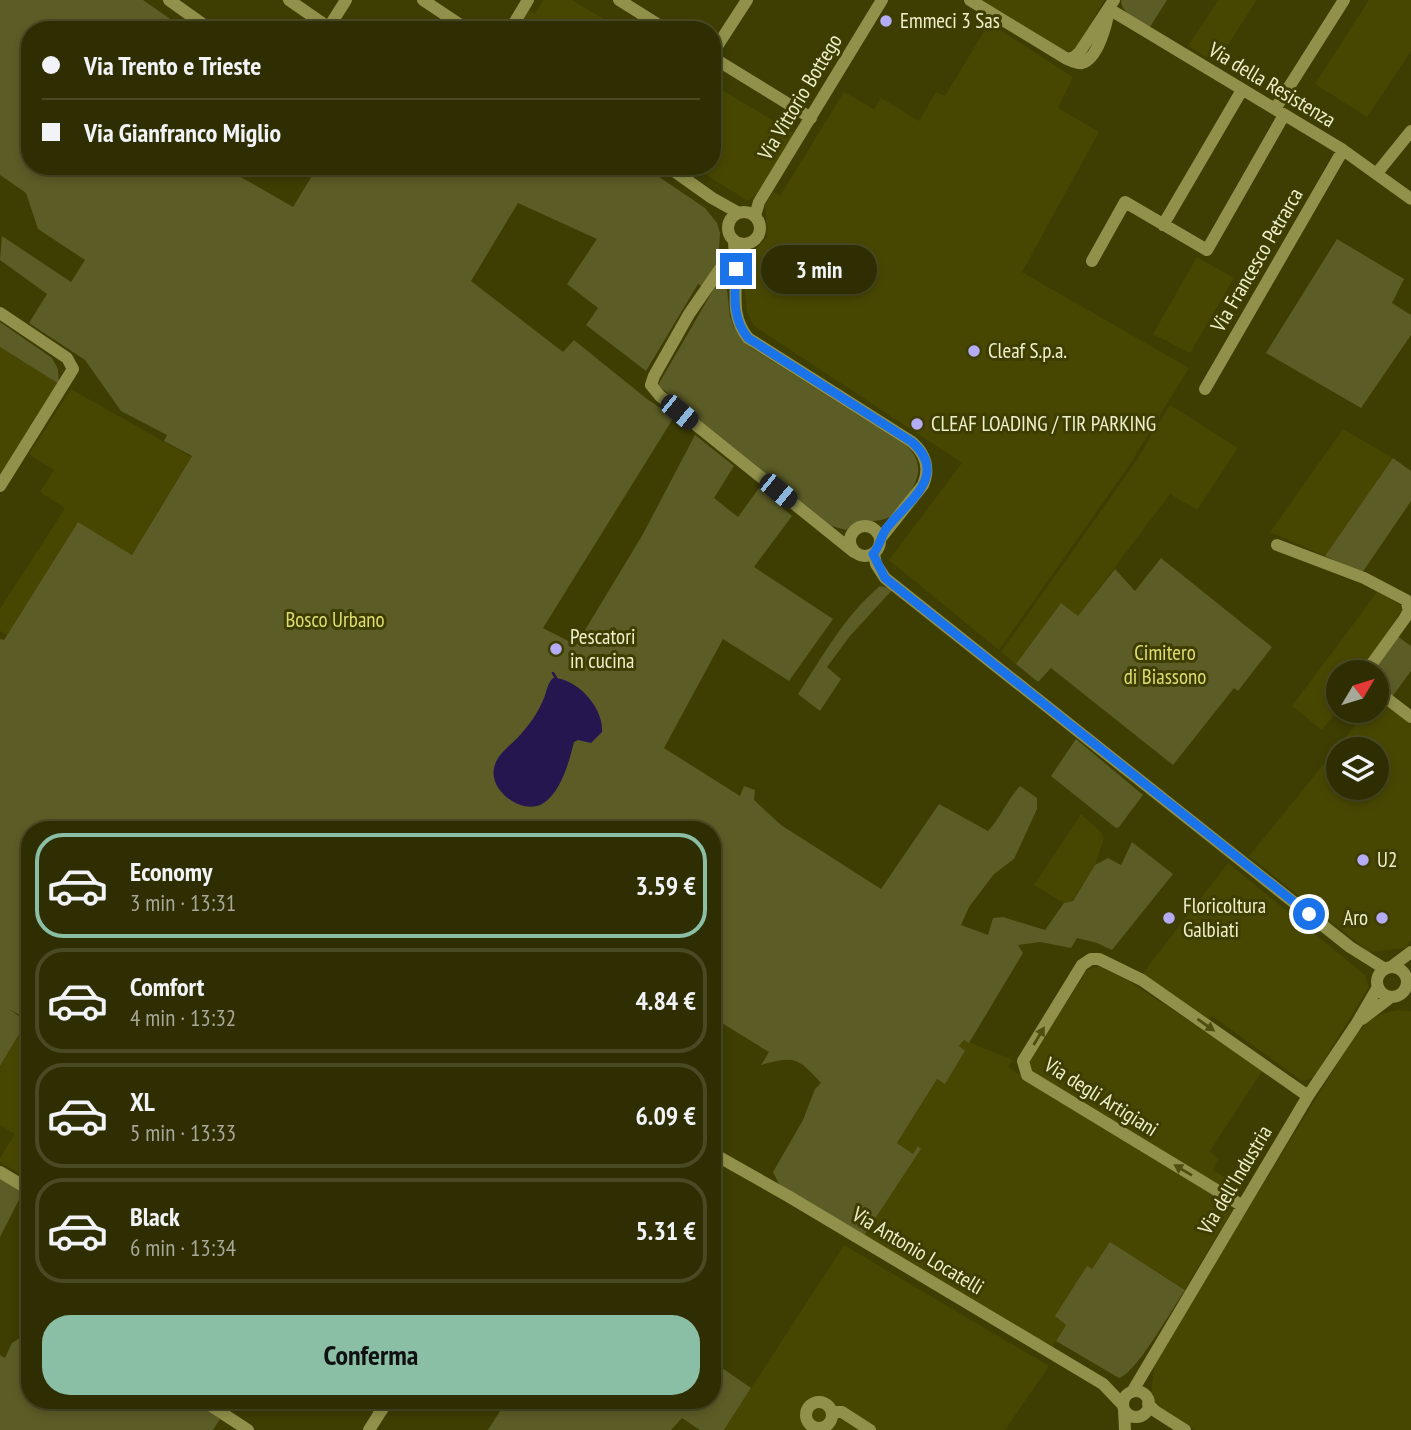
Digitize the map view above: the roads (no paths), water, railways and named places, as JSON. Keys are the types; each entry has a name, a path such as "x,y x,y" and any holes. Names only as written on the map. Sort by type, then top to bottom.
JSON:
{"street":[{"path":"169,0 198,21"},
{"path":"289,0 318,21"},
{"path":"332,21 346,0"},
{"path":"423,0 454,21"},
{"path":"515,21 528,0"},
{"path":"721,42 747,0"},
{"name":"Via Vittorio Bottego","path":"755,216 759,202 882,0"},
{"path":"970,0 1066,59 1079,53 1111,5"},
{"path":"1092,261 1125,202 1207,250 1279,112 1344,0"},
{"path":"626,2 654,21"},
{"name":"Via della Resistenza","path":"1111,5 1242,90 1343,150 1411,199"},
{"path":"721,62 810,118"},
{"path":"1163,225 1242,90"},
{"path":"1377,173 1411,131"},
{"name":"Via Francesco Petrarca","path":"1205,390 1343,150"},
{"path":"680,175 712,198 737,212 746,211 759,222 760,232 741,252 736,269"},
{"path":"712,198 731,234 747,244"},
{"path":"737,212 730,220 736,269 735,308 741,328 748,338 912,442 922,452 927,468 925,481 912,501 877,533"},
{"path":"729,256 689,314 654,376 652,385 660,396 827,532 863,554"},
{"path":"0,313 67,358 73,369 0,486"},
{"path":"827,532 850,533 861,526 877,533"},
{"path":"850,533 850,546 863,554 882,573 1350,947 1388,968 1400,970 1408,982"},
{"path":"863,554 878,548 877,533"},
{"path":"1277,545 1364,578 1406,600 1409,610 1405,618 1375,660"},
{"path":"1390,701 1411,717"},
{"path":"1350,947 1385,995 1411,1003"},
{"path":"1378,984 1388,968 1411,953"},
{"path":"1393,997 1406,989 1411,953"},
{"name":"Via degli Artigiani","path":"1241,1205 1027,1075 1023,1061 1082,965 1091,959 1099,959 1142,980 1308,1096"},
{"name":"Via dell'Industria","path":"1127,1400 1241,1205 1357,1023 1378,984"},
{"name":"Via dell'Industria","path":"1357,1023 1393,997"},
{"name":"Via Antonio Locatelli","path":"721,1158 1127,1400"},
{"path":"0,1172 21,1184"},
{"path":"1133,1430 1145,1408 1150,1360"},
{"path":"1127,1400 1143,1394 1145,1408"},
{"path":"1127,1400 1133,1417 1145,1408"},
{"path":"1125,1430 1127,1400"},
{"path":"823,1402 832,1412 832,1420 821,1428 808,1419 807,1407 823,1402"},
{"path":"1145,1408 1185,1430"},
{"path":"216,1409 248,1430"},
{"path":"369,1430 382,1409"},
{"path":"832,1412 842,1412 870,1430"}],"waterway":[{"path":"553,673 556,678"}],"place":[{"name":"Emmeci 3 Sas","path":"886,21"},
{"name":"Cleaf S.p.a.","path":"974,351"},
{"name":"CLEAF LOADING / TIR PARKING","path":"917,424"},
{"name":"Pescatori in cucina","path":"556,649"},
{"name":"U2","path":"1363,860"},
{"name":"Floricoltura Galbiati","path":"1169,918"},
{"name":"Aro","path":"1382,918"}],"park label":[{"name":"Bosco Urbano","path":"335,620"},
{"name":"Cimitero di Biassono","path":"1165,665"}]}
